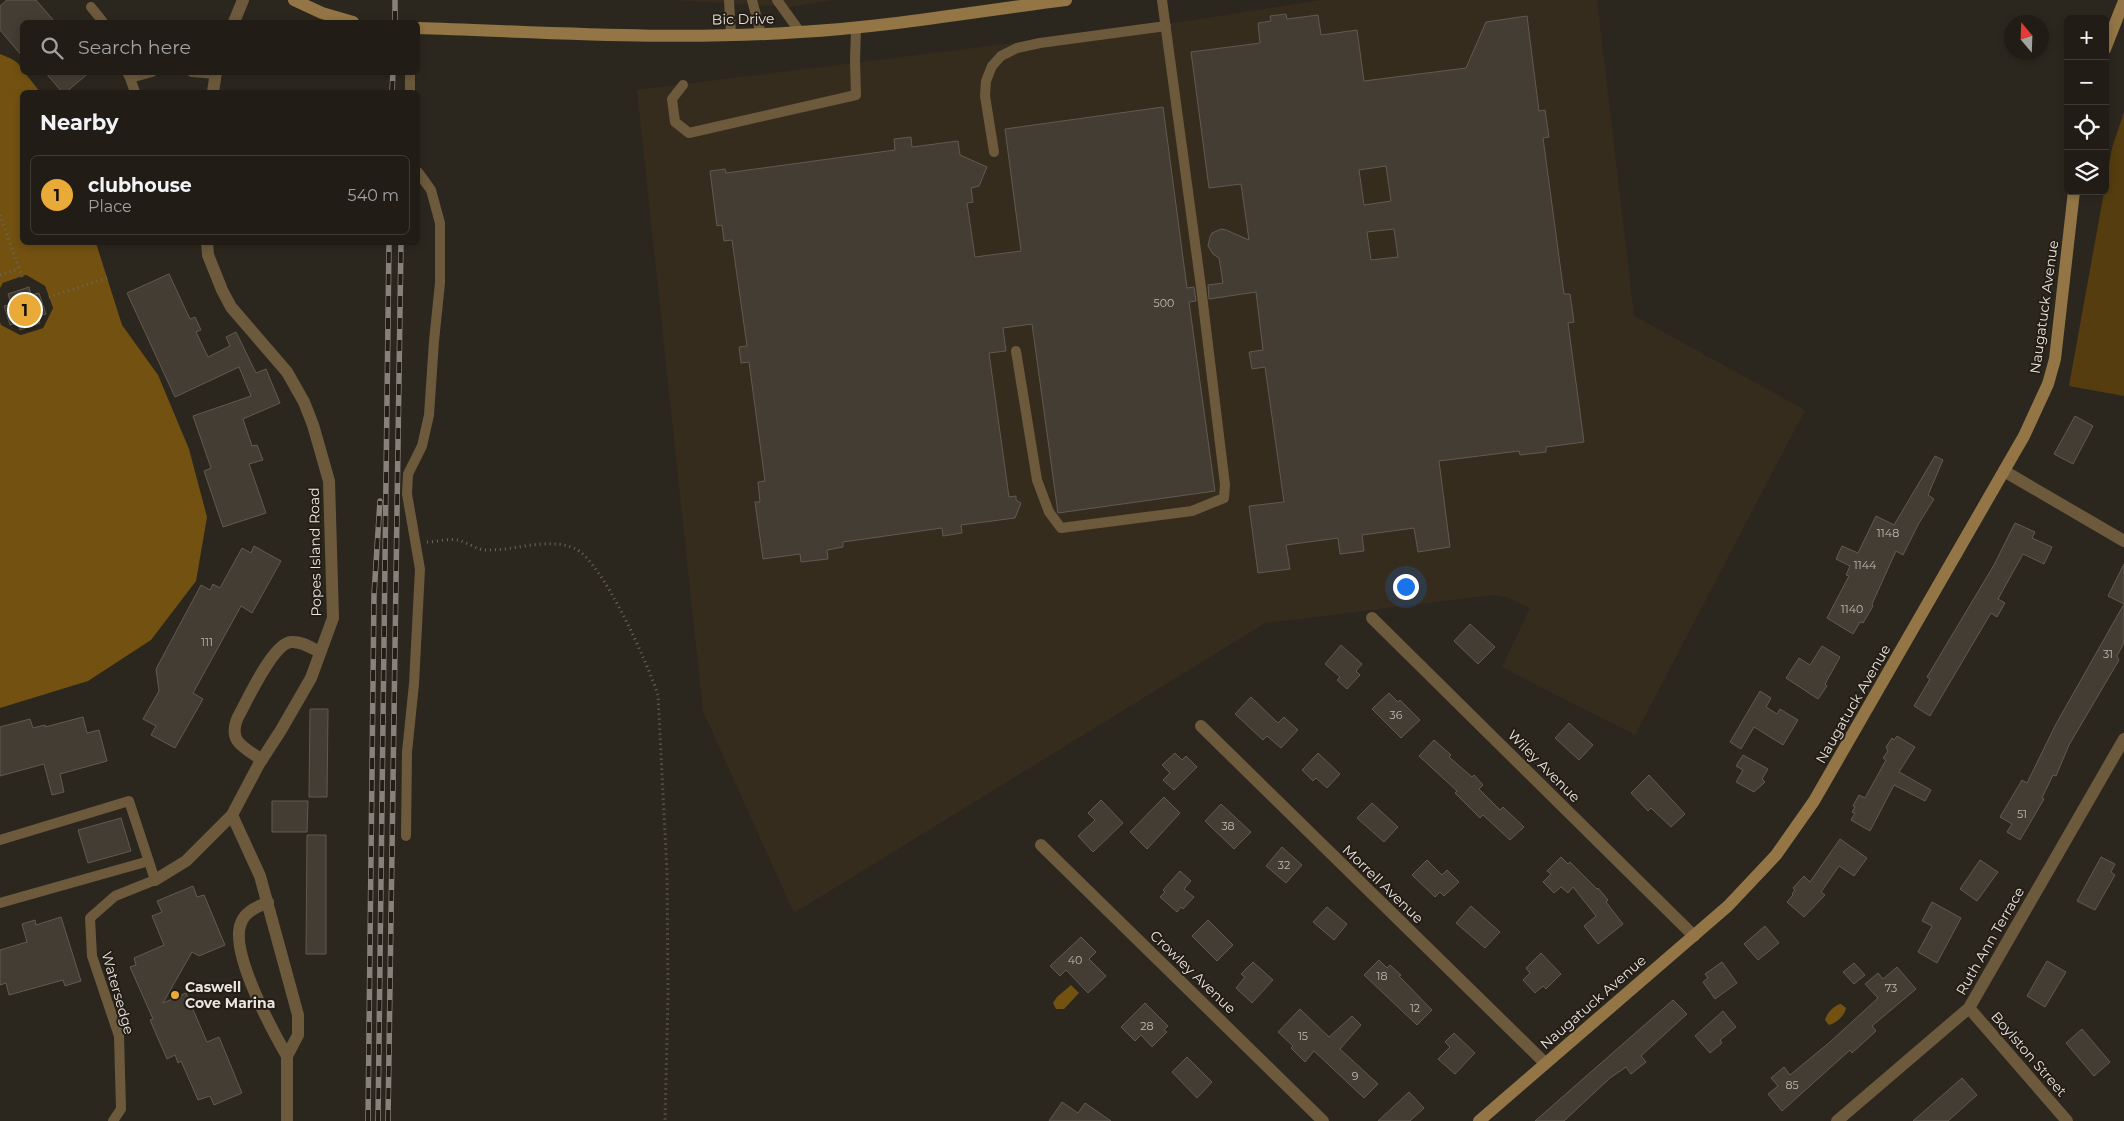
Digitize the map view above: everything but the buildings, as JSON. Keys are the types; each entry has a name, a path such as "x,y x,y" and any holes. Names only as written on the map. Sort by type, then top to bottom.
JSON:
{"main road":[{"path":"294,0 322,13 346,20"},
{"name":"Bic Drive","path":"420,28 597,33 761,34 856,28 1066,0"},
{"path":"2109,39 2124,1"},
{"name":"Naugatuck Avenue","path":"1479,1121 1694,936 1749,886 1776,855 1814,801 2004,471 2034,416 2048,384 2055,359 2074,195"}],"street":[{"path":"235,20 243,0"},
{"path":"213,90 216,75"},
{"name":"Popes Island Road","path":"155,880 186,862 232,815 311,678 333,618 329,481 304,402 287,372 231,307 208,255 207,245"},
{"path":"2004,471 2124,540"},
{"name":"Wiley Avenue","path":"1372,618 1694,936"},
{"path":"262,760 240,745 234,736 234,726 238,717 272,656 282,646 290,641 301,642 320,652"},
{"name":"Morrell Avenue","path":"1201,726 1545,1063"},
{"name":"Ruth Ann Terrace","path":"1837,1121 1969,1008 2124,738"},
{"path":"232,815 260,876 298,1015 298,1036 287,1056 287,1121"},
{"name":"Crowley Avenue","path":"1041,845 1323,1121"},
{"path":"268,902 250,911 241,922 237,937 264,1015 287,1056"},
{"name":"Boylston Street","path":"1969,1008 2067,1121"}],"lane":[{"path":"729,0 731,34"},
{"path":"752,0 761,34"},
{"path":"777,0 800,32"},
{"path":"1016,351 1037,480 1049,512 1061,528 1192,512 1224,498 1225,485 1201,287 1162,0"},
{"path":"91,7 101,20"},
{"path":"994,152 986,88 992,66 1001,56 1017,48 1040,43 1166,26"},
{"path":"684,85 672,100 675,122 689,133 856,94 856,28"},
{"path":"129,75 134,90"},
{"path":"410,75 410,90"},
{"path":"406,836 407,752 414,684 420,569 407,494 408,474 422,446 429,415 440,283 440,223 431,190 420,175"},
{"path":"0,840 129,801 155,880"},
{"path":"0,903 149,861"},
{"name":"Watersedge","path":"114,1121 121,1109 119,1036 92,956 90,918 115,896 155,880"}],"path":[{"path":"0,215 22,277"},
{"path":"0,275 19,269"},
{"path":"49,297 107,278"},
{"path":"417,543 457,540 485,551 553,544 574,548 592,562 628,625 650,673 658,695 666,872 668,996 665,1121"}],"shaded area":[{"path":"676,0 833,0 790,7"},
{"path":"1321,0 1597,0 1634,316 1805,410 1635,735 1502,667 1530,608 1506,597 1492,595 1265,623 794,913 703,711 637,90 1181,22"},
{"path":"0,54 17,63 20,66 20,75 27,75 38,90 20,90 20,245 97,245 122,325 158,375 189,449 207,517 196,581 151,640 88,681 0,708 0,323 21,335 43,328 53,308 45,286 26,275 3,283 0,288"},
{"path":"2124,112 2124,396 2069,386 2104,195 2109,195 2109,165 2112,148"},
{"path":"1071,985 1079,993 1064,1009 1056,1009 1053,1003"},
{"path":"1841,1004 1846,1008 1844,1014 1837,1021 1829,1025 1825,1020 1827,1015 1833,1008"}],"pier":[{"path":"26,275 45,286 53,308 43,328 20,335 1,325 0,320 21,332 41,326 50,308 43,287 26,278 5,285 0,291 3,283"}],"railway":[{"path":"395,0 395,20"},
{"path":"392,90 393,75"},
{"path":"378,1121 389,245"},
{"path":"388,1121 401,245"},
{"path":"368,1121 374,595 380,501"}],"place":[{"name":"clubhouse","path":"25,310"},
{"name":"Caswell Cove Marina","path":"175,995"}]}
